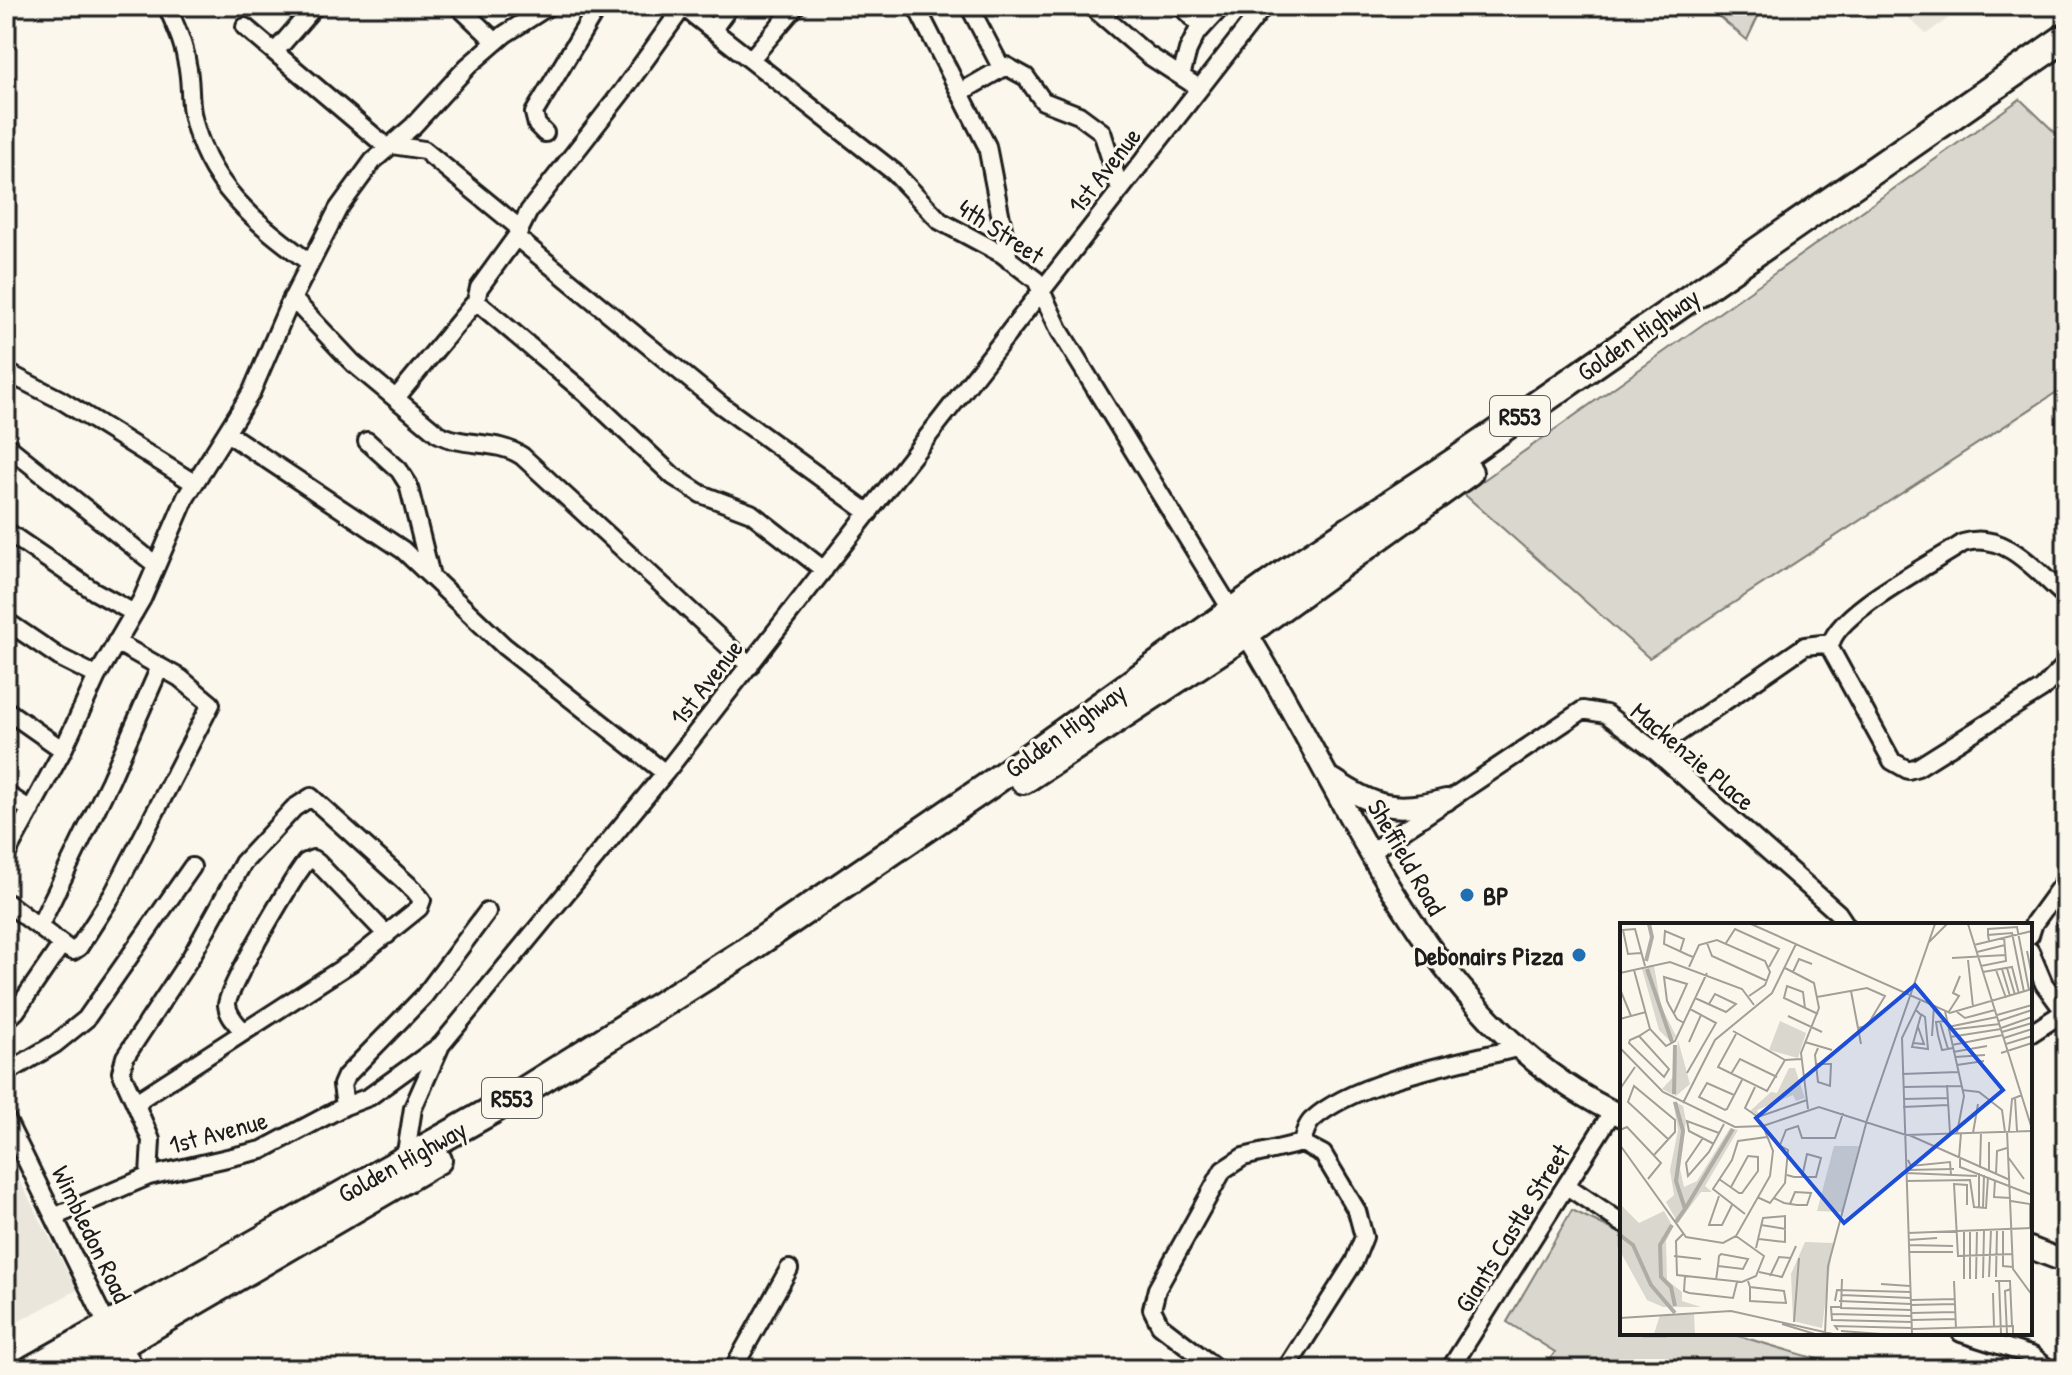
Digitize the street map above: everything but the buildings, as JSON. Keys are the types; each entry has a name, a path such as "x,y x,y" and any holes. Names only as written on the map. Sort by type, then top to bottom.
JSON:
{"main road":[{"name":"Golden Highway","path":"79,1369 589,1069 749,967 993,799 2066,37"},
{"name":"Golden Highway","path":"32,1369 121,1347 405,1159 498,1107 740,955 981,791 1472,469 2066,56"}],"street":[{"path":"167,6 187,62 192,111 200,140 219,177 244,212 310,263"},
{"path":"275,52 315,6"},
{"path":"458,6 496,42"},
{"path":"6,855 11,836 31,810 97,676 134,613 194,483 251,393 292,298 338,209 373,161 496,42 549,6"},
{"path":"545,133 537,125 534,113 598,6"},
{"path":"396,398 476,301 479,288 517,232 682,6"},
{"name":"4th Street","path":"682,6 894,172 940,221 1009,260 1036,280 1060,331 1239,622"},
{"path":"713,29 730,6"},
{"path":"751,59 796,6"},
{"path":"916,6 987,146 1009,260"},
{"path":"969,6 1002,69"},
{"path":"1091,6 1148,55 1199,88"},
{"path":"1181,6 1199,22 1199,31"},
{"path":"1181,76 1188,50 1199,31 1222,6"},
{"name":"1st Avenue","path":"56,1216 149,1176 262,1150 345,1106 369,1097 441,1045 750,666 1043,292 1257,9"},
{"path":"245,27 390,146 424,150 721,405 869,513"},
{"path":"961,92 1002,69 1011,67 1020,72 1043,101 1079,115 1102,132 1120,189"},
{"path":"292,298 323,335 445,437 494,443 522,456 750,666"},
{"path":"476,301 585,393 673,476 701,494 751,513 824,570"},
{"path":"6,372 61,400 194,483"},
{"path":"227,433 403,550 504,646 665,773"},
{"path":"367,441 404,475 431,576"},
{"path":"6,445 156,565"},
{"path":"6,531 94,591 134,613"},
{"path":"1831,643 1841,626 1865,606 1974,539 2001,543 2066,597"},
{"path":"6,621 59,657 97,676"},
{"name":"Sheffield Road","path":"1239,622 1372,851 1459,988 1517,1048 1567,1086 1618,1114"},
{"path":"6,902 73,951 79,947 113,894 211,704 199,690 116,642"},
{"path":"1831,643 1876,736 1892,761 1908,770 1918,767 2042,689 2066,664"},
{"path":"1654,750 1805,646 1831,643"},
{"path":"40,925 104,794 160,667"},
{"path":"6,710 63,750"},
{"name":"Mackenzie Place","path":"1372,851 1583,710 1606,714 1654,750 1838,913 1845,923"},
{"path":"1331,778 1378,805 1409,808 1446,800"},
{"path":"6,794 31,810"},
{"path":"137,1107 142,1098 158,1085 387,935 417,911 422,900 311,797 306,798 243,863 191,957 125,1057 121,1072 151,1140 149,1176"},
{"path":"243,1031 231,1016 228,998 272,911 306,862 313,859 318,863 387,935"},
{"path":"6,1073 55,1044 86,1019 192,867"},
{"path":"2032,929 2066,879"},
{"path":"345,1106 342,1085 346,1076 424,996 487,912"},
{"path":"6,1020 16,1011 62,944"},
{"path":"2032,956 2044,984 2065,1013 2032,1033"},
{"path":"405,1159 413,1108 441,1045"},
{"path":"1302,1143 1309,1123 1339,1101 1396,1081 1517,1048"},
{"name":"Giants Castle Street","path":"1450,1369 1567,1186 1618,1114"},
{"name":"Wimbledon Road","path":"6,1119 121,1347"},
{"path":"1217,1369 1160,1325 1152,1309 1157,1289 1223,1170 1243,1157 1302,1143 1323,1154 1357,1211 1364,1237 1354,1262 1286,1369"},
{"path":"1567,1186 1620,1222"},
{"path":"2032,1249 2066,1262"},
{"path":"733,1369 789,1269"},
{"path":"1967,1335 2033,1356 2048,1369"}],"shaded area":[{"path":"1706,6 1763,6 1747,40"},
{"path":"1895,6 1966,6 1926,34"},
{"path":"2020,99 2066,143 2066,386 1649,658 1464,494"},
{"path":"6,1155 77,1290 6,1328"},
{"path":"1572,1210 1620,1233 1620,1335 1736,1335 1850,1369 1543,1369 1555,1352 1507,1322"}],"place":[{"name":"BP","path":"1467,895"},
{"name":"Debonairs Pizza","path":"1579,955"}]}
